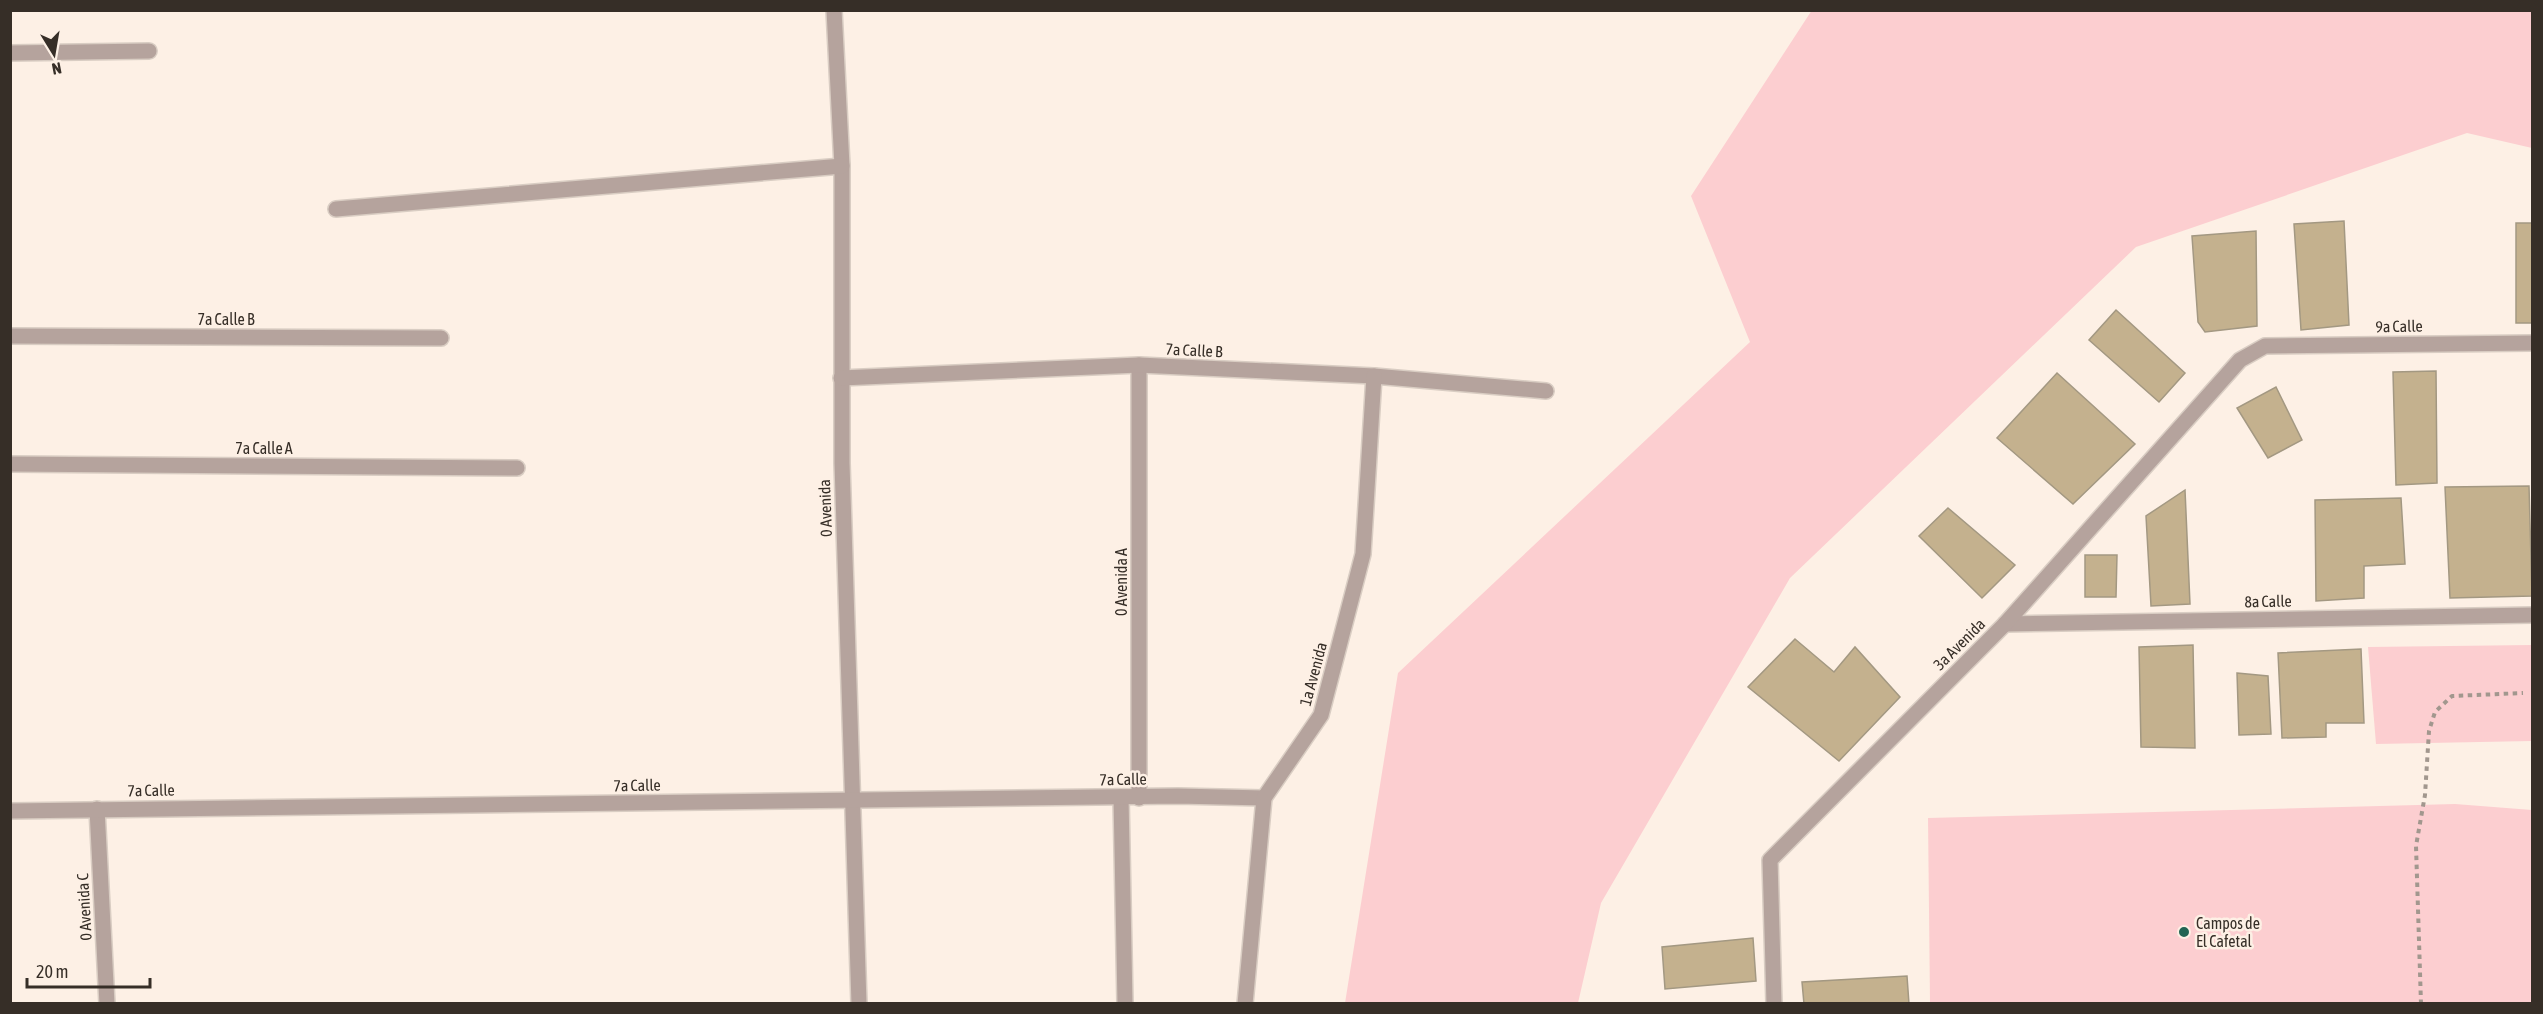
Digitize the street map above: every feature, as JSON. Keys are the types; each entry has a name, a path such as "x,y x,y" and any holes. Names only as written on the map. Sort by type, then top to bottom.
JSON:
{"street":[{"name":"0 Avenida","path":"834,10 842,166 841,378 859,1004"},
{"path":"10,53 149,51"},
{"path":"336,209 842,166"},
{"name":"7a Calle B","path":"10,336 441,338"},
{"name":"9a Calle","path":"2265,346 2532,343"},
{"name":"3a Avenida","path":"1774,1004 1770,860 2005,624 2221,378 2240,360 2265,346"},
{"name":"7a Calle B","path":"841,378 1139,365 1374,376 1546,391"},
{"name":"0 Avenida A","path":"1139,365 1139,798"},
{"name":"1a Avenida","path":"1245,1004 1264,798 1322,715 1363,554 1374,376"},
{"name":"7a Calle A","path":"10,464 517,468"},
{"name":"8a Calle","path":"2005,624 2532,615"},
{"path":"1121,798 1125,1004"},
{"name":"7a Calle","path":"10,812 853,800 1264,798"},
{"name":"0 Avenida C","path":"97,809 107,1004"}],"path":[{"path":"2421,1004 2416,846 2425,795 2429,730 2435,712 2451,696 2523,693"}],"shaded area":[{"path":"1812,10 2532,11 2532,148 2467,133 2136,247 1790,578 1601,903 1578,1003 1345,1003 1398,673 1750,342 1691,196"},
{"path":"2532,645 2532,741 2376,744 2368,647"},
{"path":"2455,804 2532,810 2532,1003 1930,1003 1928,818"}],"building":[{"path":"2344,221 2349,325 2301,330 2294,224"},
{"path":"2516,223 2532,223 2532,323 2516,323"},
{"path":"2256,231 2257,326 2205,332 2198,322 2192,236"},
{"path":"2116,310 2185,373 2159,402 2089,340"},
{"path":"2436,371 2437,483 2396,485 2393,372"},
{"path":"2057,373 2135,444 2073,504 1997,438"},
{"path":"2276,387 2302,440 2268,458 2237,408"},
{"path":"2529,486 2532,596 2450,598 2445,487"},
{"path":"2185,490 2190,604 2151,606 2146,516"},
{"path":"2401,498 2405,564 2364,566 2364,598 2316,601 2315,500"},
{"path":"1948,508 2015,565 1982,598 1919,536"},
{"path":"2085,555 2117,555 2116,597 2085,597"},
{"path":"1795,639 1834,672 1855,647 1900,697 1839,761 1748,687"},
{"path":"2193,645 2195,748 2141,747 2139,647"},
{"path":"2361,649 2364,723 2326,723 2326,737 2282,738 2278,653"},
{"path":"2237,673 2268,676 2271,734 2239,735"},
{"path":"1753,938 1756,981 1665,989 1662,947"},
{"path":"1907,976 1909,1004 1804,1004 1802,982"}],"place":[{"name":"Campos de El Cafetal","path":"2184,932"}]}
